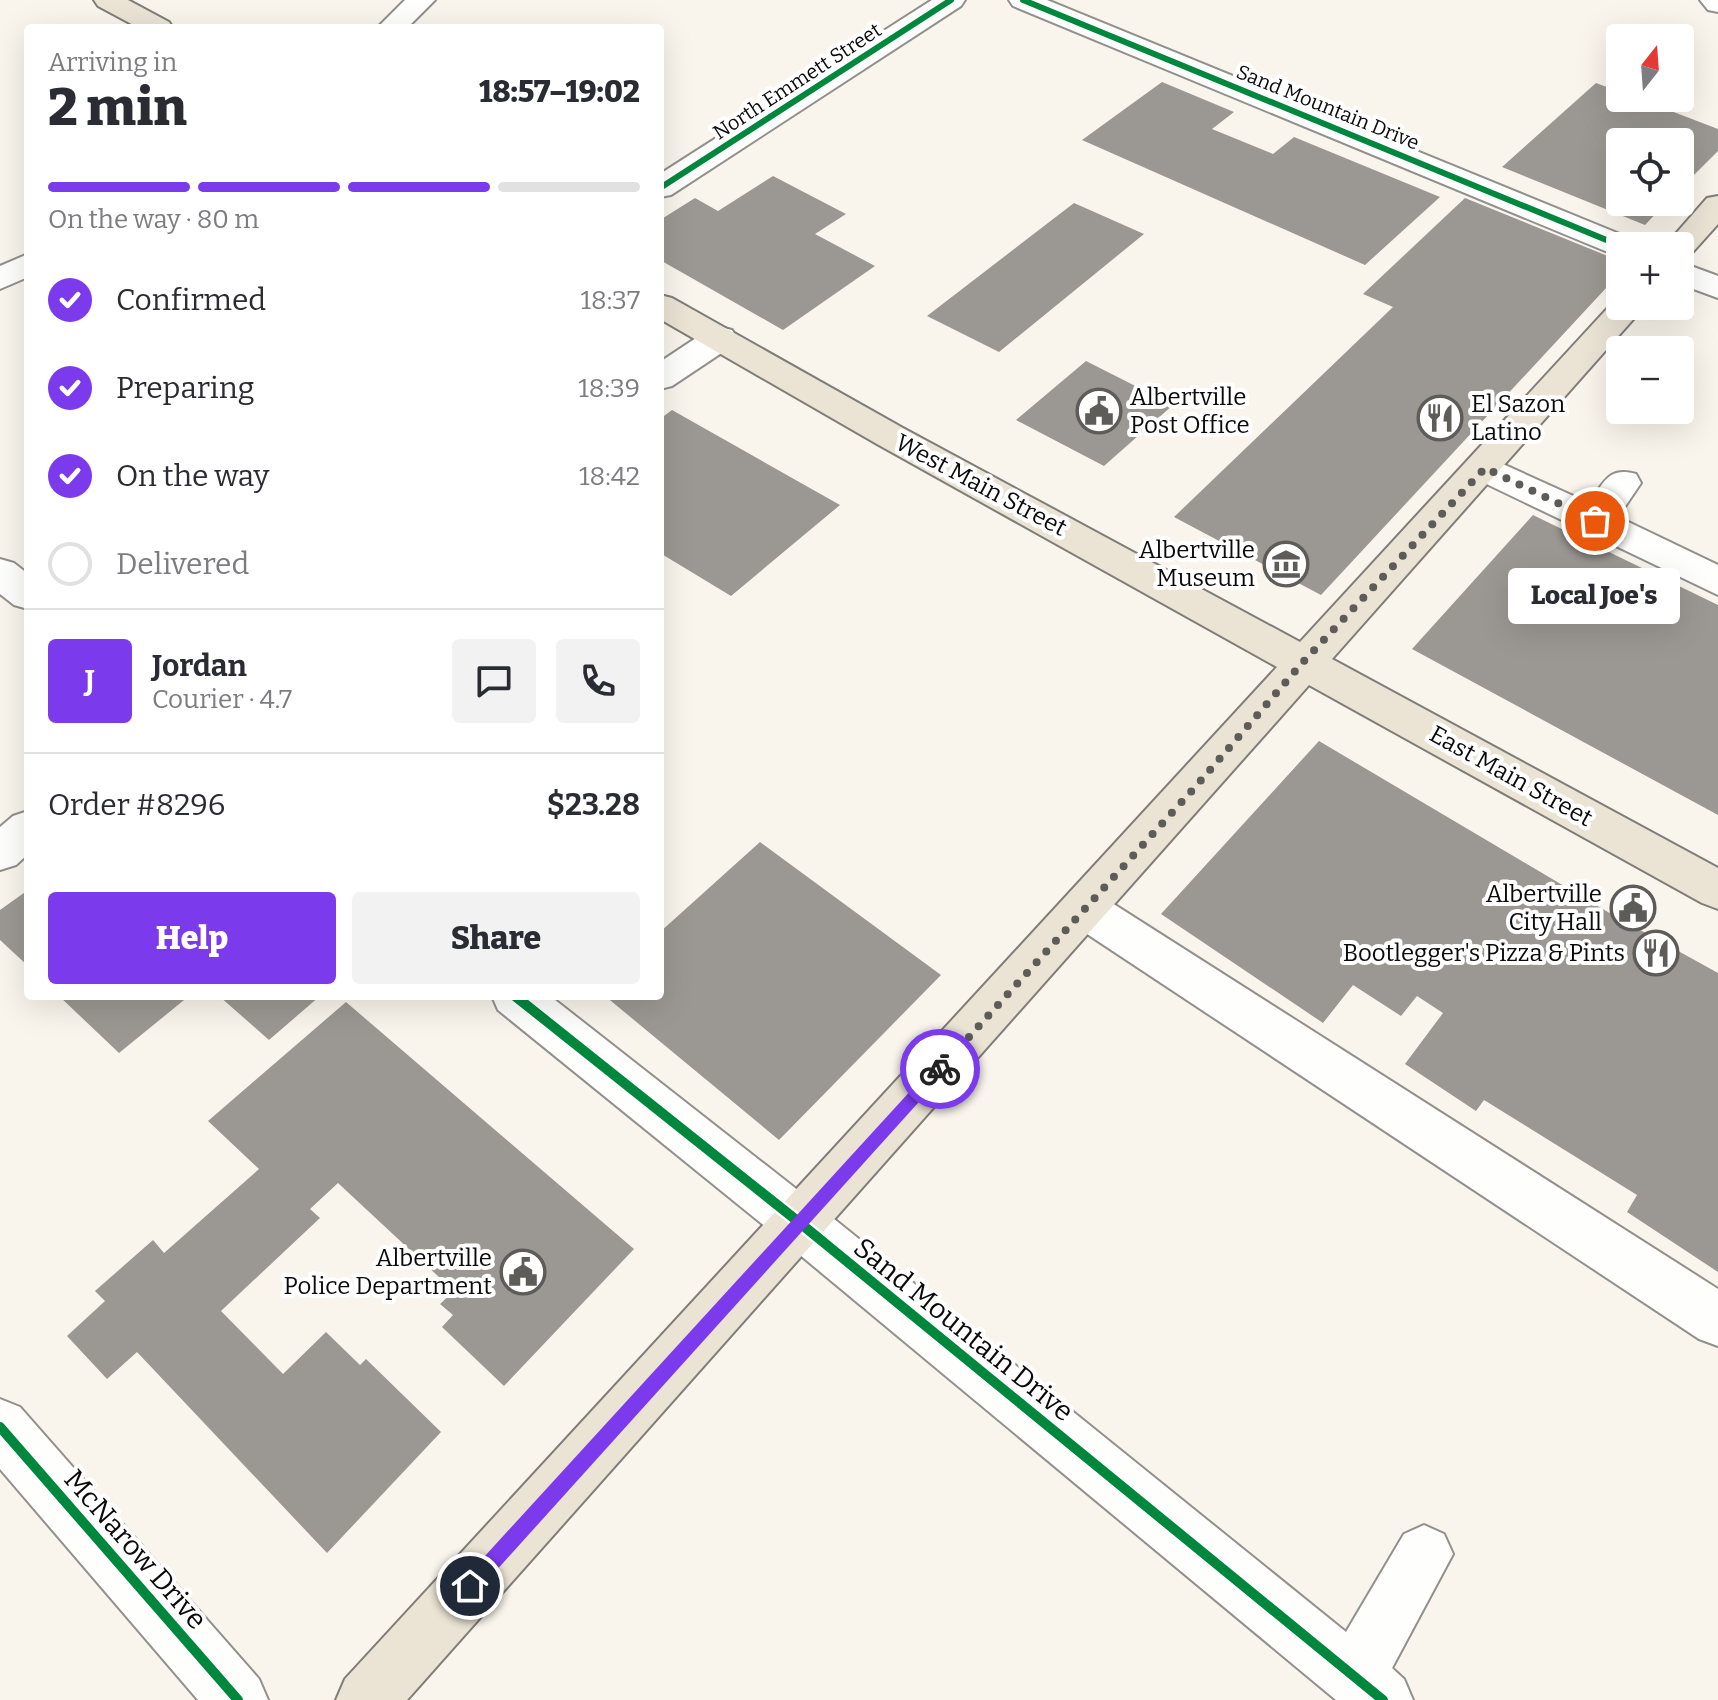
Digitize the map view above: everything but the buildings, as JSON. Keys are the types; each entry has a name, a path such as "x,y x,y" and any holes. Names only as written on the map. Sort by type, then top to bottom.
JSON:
{"main road":[{"path":"108,0 152,24"},
{"path":"1694,232 1718,205"},
{"name":"West Main Street","path":"664,307 890,436 1303,662"},
{"path":"366,1700 1085,909 1303,662 1485,468 1616,320"},
{"name":"East Main Street","path":"1303,662 1718,890"}],"street":[{"path":"395,24 421,0"},
{"name":"North Emmett Street","path":"664,185 951,0"},
{"name":"Sand Mountain Drive","path":"1023,0 1606,240"},
{"path":"0,279 24,266"},
{"path":"1694,278 1718,288"},
{"path":"664,375 720,338"},
{"path":"1485,468 1595,521 1712,566"},
{"path":"1595,521 1623,483"},
{"path":"0,573 24,592"},
{"path":"0,852 24,832"},
{"path":"1085,909 1718,1320"},
{"name":"Sand Mountain Drive","path":"520,1000 800,1223 1368,1688"},
{"name":"McNarow Drive","path":"0,1427 238,1700"},
{"path":"1368,1688 1424,1554"}],"cycle path":[{"path":"664,185 951,0"},
{"path":"1023,0 1606,240"},
{"path":"520,1000 800,1223 1383,1700"},
{"path":"0,1427 238,1700"}],"way so far":[{"path":"940,1069 1197,785 1303,662 1485,468 1595,521"}],"place":[{"name":"Albertville Post Office","path":"1099,411"},
{"name":"El Sazon Latino","path":"1440,418"},
{"name":"Local Joe's","path":"1595,521"},
{"name":"Albertville Museum","path":"1286,564"},
{"name":"Albertville City Hall","path":"1633,908"},
{"name":"Bootlegger's Pizza & Pints","path":"1656,953"},
{"name":"Albertville Police Department","path":"523,1272"}],"route":[{"path":"470,1586 940,1069"}]}
